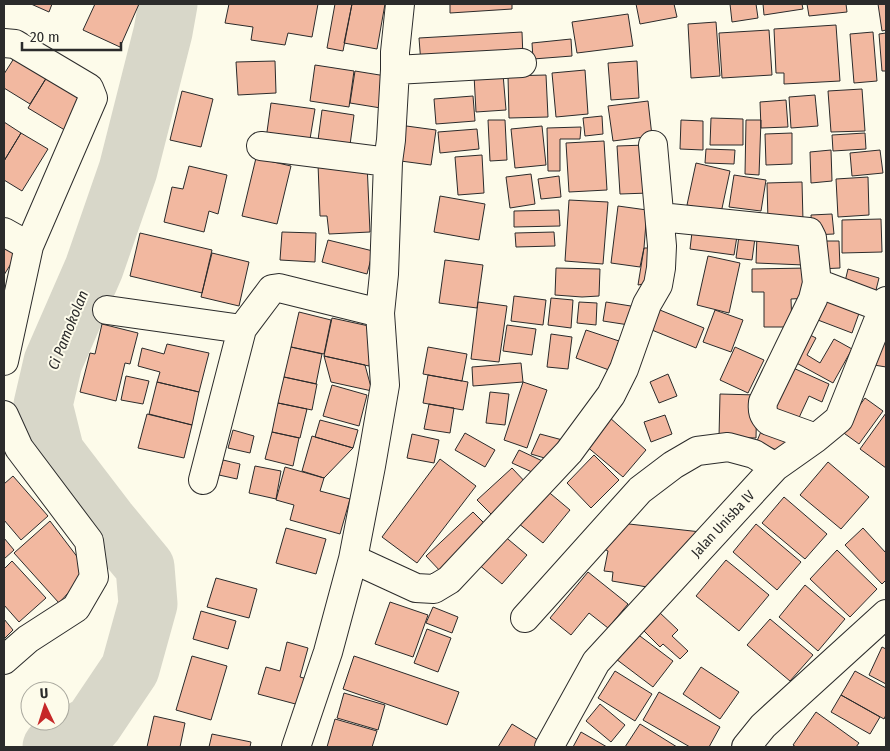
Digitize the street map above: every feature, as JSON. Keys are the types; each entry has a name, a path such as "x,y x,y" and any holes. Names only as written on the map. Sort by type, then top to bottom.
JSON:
{"street":[{"path":"296,747 328,652 352,559 385,385 380,313 384,274 388,162 391,140 395,52 400,4"},
{"path":"4,44 14,44 88,88 93,98 29,246 4,361"},
{"path":"395,70 522,63"},
{"path":"352,559 416,588 434,588 449,580 564,457 611,395 624,369 647,304 658,285 662,246 653,145"},
{"path":"261,146 388,162"},
{"path":"660,217 809,232 812,238 816,283 813,299 763,402 762,409 764,416 769,421 816,438"},
{"path":"4,232 29,246"},
{"path":"816,283 885,305"},
{"path":"203,480 242,329 272,290 279,288 380,313"},
{"name":"Jalan Unisba lV","path":"549,747 596,662 775,467 839,419 885,305"},
{"path":"107,310 242,329"},
{"path":"4,415 12,454 89,540 94,577 76,608 28,639 4,660"},
{"path":"525,618 640,490 673,465 697,451 728,447 754,454 775,467"},
{"path":"746,747 763,726 886,614"}],"building":[{"path":"31,4 52,4 49,12"},
{"path":"95,4 139,4 120,47 83,30"},
{"path":"229,4 318,4 312,37 288,33 285,45 251,40 253,27 225,23"},
{"path":"335,4 352,4 343,51 327,48"},
{"path":"352,4 385,4 377,49 344,43"},
{"path":"450,4 512,4 512,9 450,13"},
{"path":"636,4 674,4 677,17 640,24"},
{"path":"730,4 756,4 758,18 732,22"},
{"path":"763,4 802,4 803,9 764,15"},
{"path":"807,4 846,4 847,12 809,16"},
{"path":"878,4 886,4 886,30 882,31"},
{"path":"628,14 633,46 577,53 572,22"},
{"path":"716,22 720,76 691,78 688,24"},
{"path":"836,25 840,81 784,84 784,73 776,73 774,29"},
{"path":"769,30 772,75 722,78 719,33"},
{"path":"522,32 523,58 421,64 419,38"},
{"path":"873,32 877,81 854,83 850,34"},
{"path":"886,33 886,71 882,71 879,34"},
{"path":"571,39 572,56 533,59 532,43"},
{"path":"18,52 50,72 30,104 4,88 4,74"},
{"path":"275,61 276,93 238,95 236,62"},
{"path":"637,61 639,98 611,100 608,63"},
{"path":"315,65 354,71 349,107 310,101"},
{"path":"585,70 588,114 556,117 552,73"},
{"path":"355,71 392,77 387,109 350,103"},
{"path":"50,72 90,96 68,132 28,108"},
{"path":"503,74 506,110 476,112 474,75"},
{"path":"546,75 548,117 509,118 508,76"},
{"path":"862,89 865,131 831,132 828,91"},
{"path":"182,91 213,99 201,147 170,140"},
{"path":"815,95 818,126 791,128 789,97"},
{"path":"473,96 475,121 436,124 434,99"},
{"path":"786,100 788,127 761,128 760,102"},
{"path":"648,101 652,136 613,141 608,106"},
{"path":"271,103 315,109 309,145 266,139"},
{"path":"322,110 354,115 350,145 318,140"},
{"path":"602,116 603,134 585,136 583,118"},
{"path":"711,118 743,119 743,145 710,145"},
{"path":"488,120 505,120 507,160 490,161"},
{"path":"681,120 703,121 703,150 680,149"},
{"path":"746,120 761,120 759,175 745,174"},
{"path":"4,122 21,133 4,161"},
{"path":"399,125 436,130 431,165 393,160"},
{"path":"542,126 546,165 515,168 511,129"},
{"path":"581,127 580,139 560,139 560,171 548,171 547,128"},
{"path":"477,129 479,149 440,153 438,132"},
{"path":"21,133 48,149 22,191 4,180 4,161"},
{"path":"792,133 792,164 766,165 765,134"},
{"path":"865,133 866,149 833,151 832,135"},
{"path":"604,141 607,190 569,192 566,143"},
{"path":"646,145 649,193 620,194 617,146"},
{"path":"706,149 735,150 734,164 705,163"},
{"path":"831,150 832,181 811,183 810,152"},
{"path":"880,150 883,173 852,176 850,153"},
{"path":"482,155 484,193 458,195 455,157"},
{"path":"256,158 291,166 277,224 242,216"},
{"path":"367,163 370,232 329,234 327,216 320,216 318,164"},
{"path":"696,163 730,171 721,213 687,205"},
{"path":"189,166 227,175 218,214 209,211 204,232 164,222 172,187 183,189"},
{"path":"531,174 535,204 510,208 506,177"},
{"path":"734,175 766,180 761,211 729,207"},
{"path":"559,176 561,197 541,199 538,179"},
{"path":"868,177 869,215 838,217 836,179"},
{"path":"802,182 803,221 768,221 767,183"},
{"path":"440,196 485,204 479,240 434,232"},
{"path":"569,200 608,202 603,264 565,261"},
{"path":"618,206 647,210 644,248 640,267 611,263"},
{"path":"559,210 560,226 514,227 514,211"},
{"path":"832,214 834,234 812,235 811,215"},
{"path":"881,219 882,252 842,253 842,220"},
{"path":"693,224 738,230 734,255 690,249"},
{"path":"282,232 316,233 315,262 280,260"},
{"path":"554,232 555,246 516,247 515,233"},
{"path":"140,233 212,250 202,293 130,276"},
{"path":"757,235 805,237 804,265 756,263"},
{"path":"739,236 755,238 752,260 736,258"},
{"path":"4,239 20,249 4,275"},
{"path":"328,240 373,251 367,274 322,262"},
{"path":"818,241 839,241 840,268 819,269"},
{"path":"644,248 655,248 655,282 638,285"},
{"path":"212,253 249,262 239,306 201,297"},
{"path":"708,256 740,263 729,313 697,305"},
{"path":"445,260 483,265 477,308 439,303"},
{"path":"556,268 600,269 599,296 555,295"},
{"path":"808,268 809,298 791,299 792,327 764,327 764,292 752,292 752,269"},
{"path":"848,269 879,278 874,298 843,290"},
{"path":"820,289 862,305 852,333 810,317"},
{"path":"514,296 546,300 543,325 511,321"},
{"path":"551,298 573,300 571,328 548,325"},
{"path":"478,302 507,306 499,362 471,359"},
{"path":"579,302 597,303 596,325 577,323"},
{"path":"606,302 637,307 629,325 603,321"},
{"path":"655,308 704,328 696,348 647,328"},
{"path":"715,310 743,320 731,352 703,342"},
{"path":"299,312 331,320 324,354 291,347"},
{"path":"332,318 378,328 369,366 324,356"},
{"path":"102,324 138,333 130,364 125,363 116,401 80,392 90,353 95,354"},
{"path":"507,325 536,329 532,355 503,351"},
{"path":"886,327 886,367 874,365"},
{"path":"586,330 619,341 609,370 576,358"},
{"path":"806,333 816,338 807,355 820,363 834,339 852,349 833,383 791,360"},
{"path":"551,334 572,337 568,369 547,367"},
{"path":"167,344 209,353 199,392 157,382 160,372 138,366 142,348 164,354"},
{"path":"291,347 322,354 316,384 284,377"},
{"path":"428,347 467,354 462,381 423,374"},
{"path":"735,347 764,360 748,393 720,380"},
{"path":"324,356 365,365 372,391 331,382"},
{"path":"521,363 523,382 473,386 472,367"},
{"path":"791,367 829,384 822,402 809,396 797,422 771,410"},
{"path":"668,374 677,396 659,403 650,382"},
{"path":"428,375 468,382 463,410 423,403"},
{"path":"126,376 149,381 143,404 121,400"},
{"path":"284,377 317,384 312,410 278,403"},
{"path":"157,382 199,392 192,425 149,414"},
{"path":"523,382 547,390 527,448 504,440"},
{"path":"332,385 367,395 359,426 323,416"},
{"path":"490,392 509,394 505,425 486,423"},
{"path":"720,394 757,395 756,438 719,437"},
{"path":"865,398 883,411 859,444 841,431"},
{"path":"278,403 307,409 300,438 272,432"},
{"path":"429,404 454,408 450,433 424,429"},
{"path":"886,413 886,468 860,449"},
{"path":"147,414 192,425 184,458 138,448"},
{"path":"665,415 672,434 651,442 644,422"},
{"path":"609,417 646,450 623,477 585,445"},
{"path":"320,420 358,430 353,448 315,437"},
{"path":"765,422 797,436 789,456 757,441"},
{"path":"233,430 254,436 250,453 228,448"},
{"path":"272,432 299,438 293,466 265,459"},
{"path":"465,433 495,450 485,467 455,450"},
{"path":"412,434 439,440 434,463 407,458"},
{"path":"540,434 570,442 558,462 531,454"},
{"path":"312,436 353,448 324,478 302,471"},
{"path":"519,450 553,466 543,477 512,463"},
{"path":"594,455 619,480 591,508 567,483"},
{"path":"440,459 476,486 417,563 382,537"},
{"path":"223,460 240,464 237,479 219,475"},
{"path":"828,462 869,497 841,529 800,495"},
{"path":"255,466 281,471 276,499 249,493"},
{"path":"285,467 324,478 320,491 350,499 340,534 290,520 294,505 276,500"},
{"path":"512,468 529,486 495,518 477,500"},
{"path":"13,476 48,516 21,540 4,520 4,484"},
{"path":"545,489 570,510 543,543 518,523"},
{"path":"784,497 827,534 805,559 762,523"},
{"path":"473,512 489,528 442,573 426,556"},
{"path":"50,521 88,571 59,603 14,553"},
{"path":"620,523 701,532 647,587 612,581 613,572 604,571 608,551 604,549"},
{"path":"756,524 801,562 777,590 733,552"},
{"path":"286,528 326,539 316,574 276,563"},
{"path":"863,528 886,553 886,580 882,584 845,545"},
{"path":"503,535 527,555 502,584 478,564"},
{"path":"4,538 14,550 4,559"},
{"path":"837,550 877,589 850,617 810,579"},
{"path":"726,560 769,595 739,631 696,596"},
{"path":"12,561 46,598 19,622 4,605 4,569"},
{"path":"588,572 628,604 608,628 589,613 571,635 550,618"},
{"path":"216,578 257,589 249,618 207,607"},
{"path":"805,585 845,619 818,651 779,617"},
{"path":"390,602 428,615 413,657 375,644"},
{"path":"433,607 458,617 452,633 426,623"},
{"path":"201,611 236,621 228,649 193,639"},
{"path":"659,612 678,630 672,636 688,651 680,659 663,644 660,647 643,630"},
{"path":"4,619 13,630 4,639"},
{"path":"770,619 813,655 790,681 747,645"},
{"path":"427,629 451,638 438,672 414,663"},
{"path":"636,633 673,661 653,687 616,659"},
{"path":"287,642 308,648 300,677 311,680 303,706 258,694 266,667 280,671"},
{"path":"882,647 886,649 886,684 869,675"},
{"path":"192,656 227,666 211,720 176,710"},
{"path":"354,656 459,692 447,725 343,689"},
{"path":"701,667 739,692 720,719 683,694"},
{"path":"615,671 652,694 635,721 598,698"},
{"path":"855,671 886,688 886,715 884,719 841,695"},
{"path":"659,692 720,727 709,747 690,747 643,720"},
{"path":"344,693 385,705 378,730 337,718"},
{"path":"841,695 880,717 870,734 831,712"},
{"path":"600,704 625,725 611,742 586,721"},
{"path":"816,712 859,743 856,747 796,747 793,745"},
{"path":"154,716 185,723 180,747 147,747"},
{"path":"335,719 377,731 372,747 327,747"},
{"path":"512,724 543,743 541,747 498,747"},
{"path":"640,724 677,747 625,747"},
{"path":"581,732 607,747 573,747"},
{"path":"212,734 251,742 250,747 209,747"}],"waterway":[{"name":"Ci Pamokolan","path":"52,747 93,724 130,669 148,604 145,567 55,453 43,405 53,362 94,268 128,170 163,32 168,4"}]}
